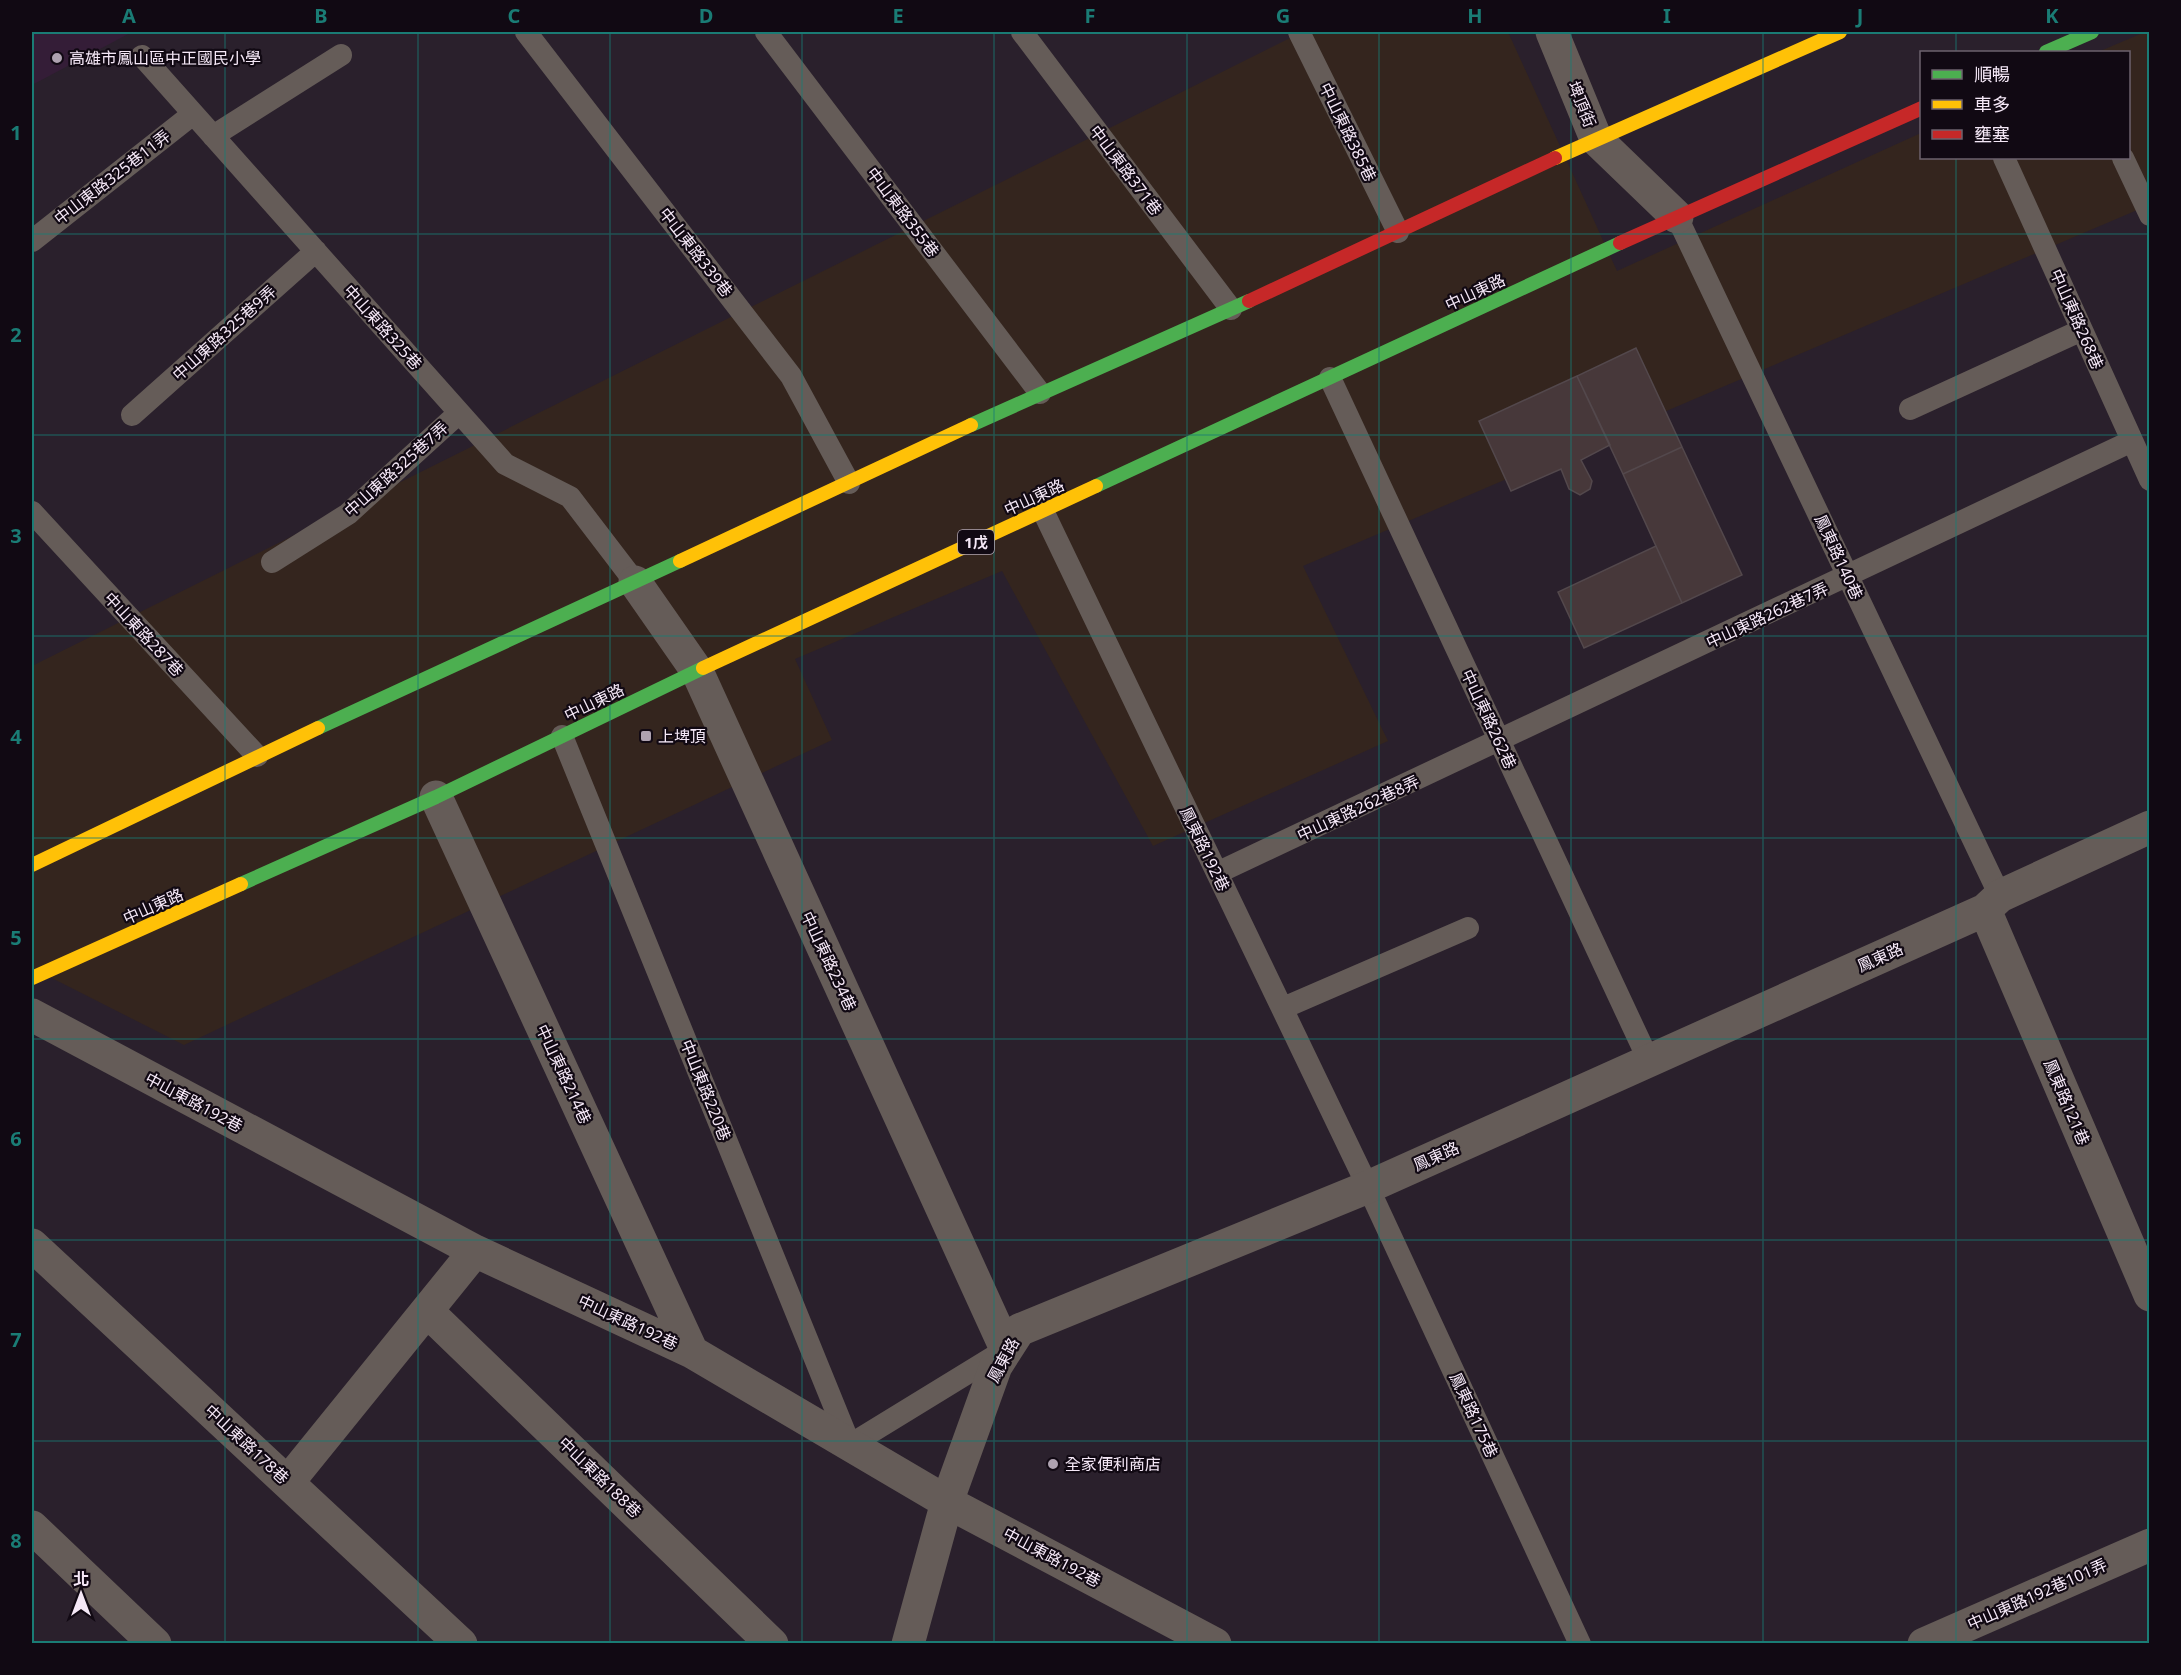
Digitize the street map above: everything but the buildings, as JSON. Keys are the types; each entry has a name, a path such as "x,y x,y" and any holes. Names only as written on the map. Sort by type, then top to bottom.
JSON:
{"main road":[{"path":"32,865 257,756 1040,393 1231,309 1596,139 1840,32"},
{"path":"2051,51 2073,47 2092,32"},
{"name":"中山東路","path":"32,978 436,796 697,671 1677,217 1920,109"}],"street":[{"name":"埤頂街","path":"1552,32 1596,139 1677,217"},
{"name":"中山東路234巷","path":"635,582 697,671 1006,1349"},
{"name":"中山東路214巷","path":"436,796 692,1352"},
{"name":"鳳東路","path":"908,1644 947,1502 996,1366 1019,1330 1368,1186 1649,1061 1993,903 2150,827"},
{"name":"鳳東路121巷","path":"1993,903 2150,1295"},
{"name":"中山東路192巷","path":"32,1015 475,1251 692,1352 947,1502 1215,1644"},
{"name":"中山東路178巷","path":"32,1245 461,1644"},
{"path":"288,1482 475,1251"},
{"name":"中山東路188巷","path":"427,1311 772,1644"},
{"path":"32,1527 155,1644"},
{"name":"中山東路192巷101弄","path":"1923,1644 2150,1545"}],"lane":[{"name":"中山東路339巷","path":"526,32 791,376 849,483"},
{"name":"中山東路355巷","path":"766,32 1040,393"},
{"name":"中山東路371巷","path":"1022,32 1231,309"},
{"name":"中山東路385巷","path":"1299,32 1398,232"},
{"path":"213,136 341,55"},
{"name":"中山東路325巷","path":"142,56 505,464 570,497 635,582"},
{"name":"中山東路325巷11弄","path":"32,241 193,114"},
{"name":"中山東路268巷","path":"2004,159 2150,480"},
{"path":"2123,159 2150,215"},
{"name":"鳳東路140巷","path":"1677,217 1848,576 1993,903"},
{"name":"中山東路325巷9弄","path":"132,415 316,251"},
{"path":"1910,409 2082,330"},
{"name":"中山東路262巷","path":"1330,378 1649,1061"},
{"name":"中山東路325巷7弄","path":"272,562 348,514 459,412"},
{"name":"中山東路262巷7弄","path":"1499,742 2132,441"},
{"name":"鳳東路192巷","path":"1043,511 1368,1186"},
{"name":"中山東路287巷","path":"32,512 257,756"},
{"name":"中山東路220巷","path":"562,736 850,1445"},
{"name":"中山東路262巷8弄","path":"1217,873 1499,742"},
{"path":"1282,1008 1468,928"},
{"name":"鳳東路175巷","path":"1368,1186 1580,1644"},
{"path":"850,1445 1006,1349"}],"shaded area":[{"name":"高雄市鳳山區中正國民小學","path":"32,32 132,32 32,85"},
{"path":"1302,32 1508,32 1617,271 1920,133 1920,159 2130,159 2130,51 2100,51 2149,32 2149,205 1303,566 1388,741 1153,846 1002,571 795,659 832,740 184,1045 32,968 32,666"}],"traffic: fast":[{"path":"2048,51 2092,32"},
{"path":"1096,486 1620,243"},
{"path":"971,425 1249,301"},
{"path":"318,728 680,561"},
{"path":"241,884 436,797 703,668"}],"traffic: slow":[{"path":"1555,158 1840,32"},
{"path":"680,561 971,425"},
{"path":"703,668 1096,486"},
{"path":"32,865 318,728"},
{"path":"32,978 241,884"}],"traffic: jam":[{"path":"1620,243 1920,109"},
{"path":"1249,301 1555,158"}],"place":[{"name":"高雄市鳳山區中正國民小學","path":"57,58"},
{"name":"上埤頂","path":"646,736"},
{"name":"全家便利商店","path":"1053,1464"}]}
